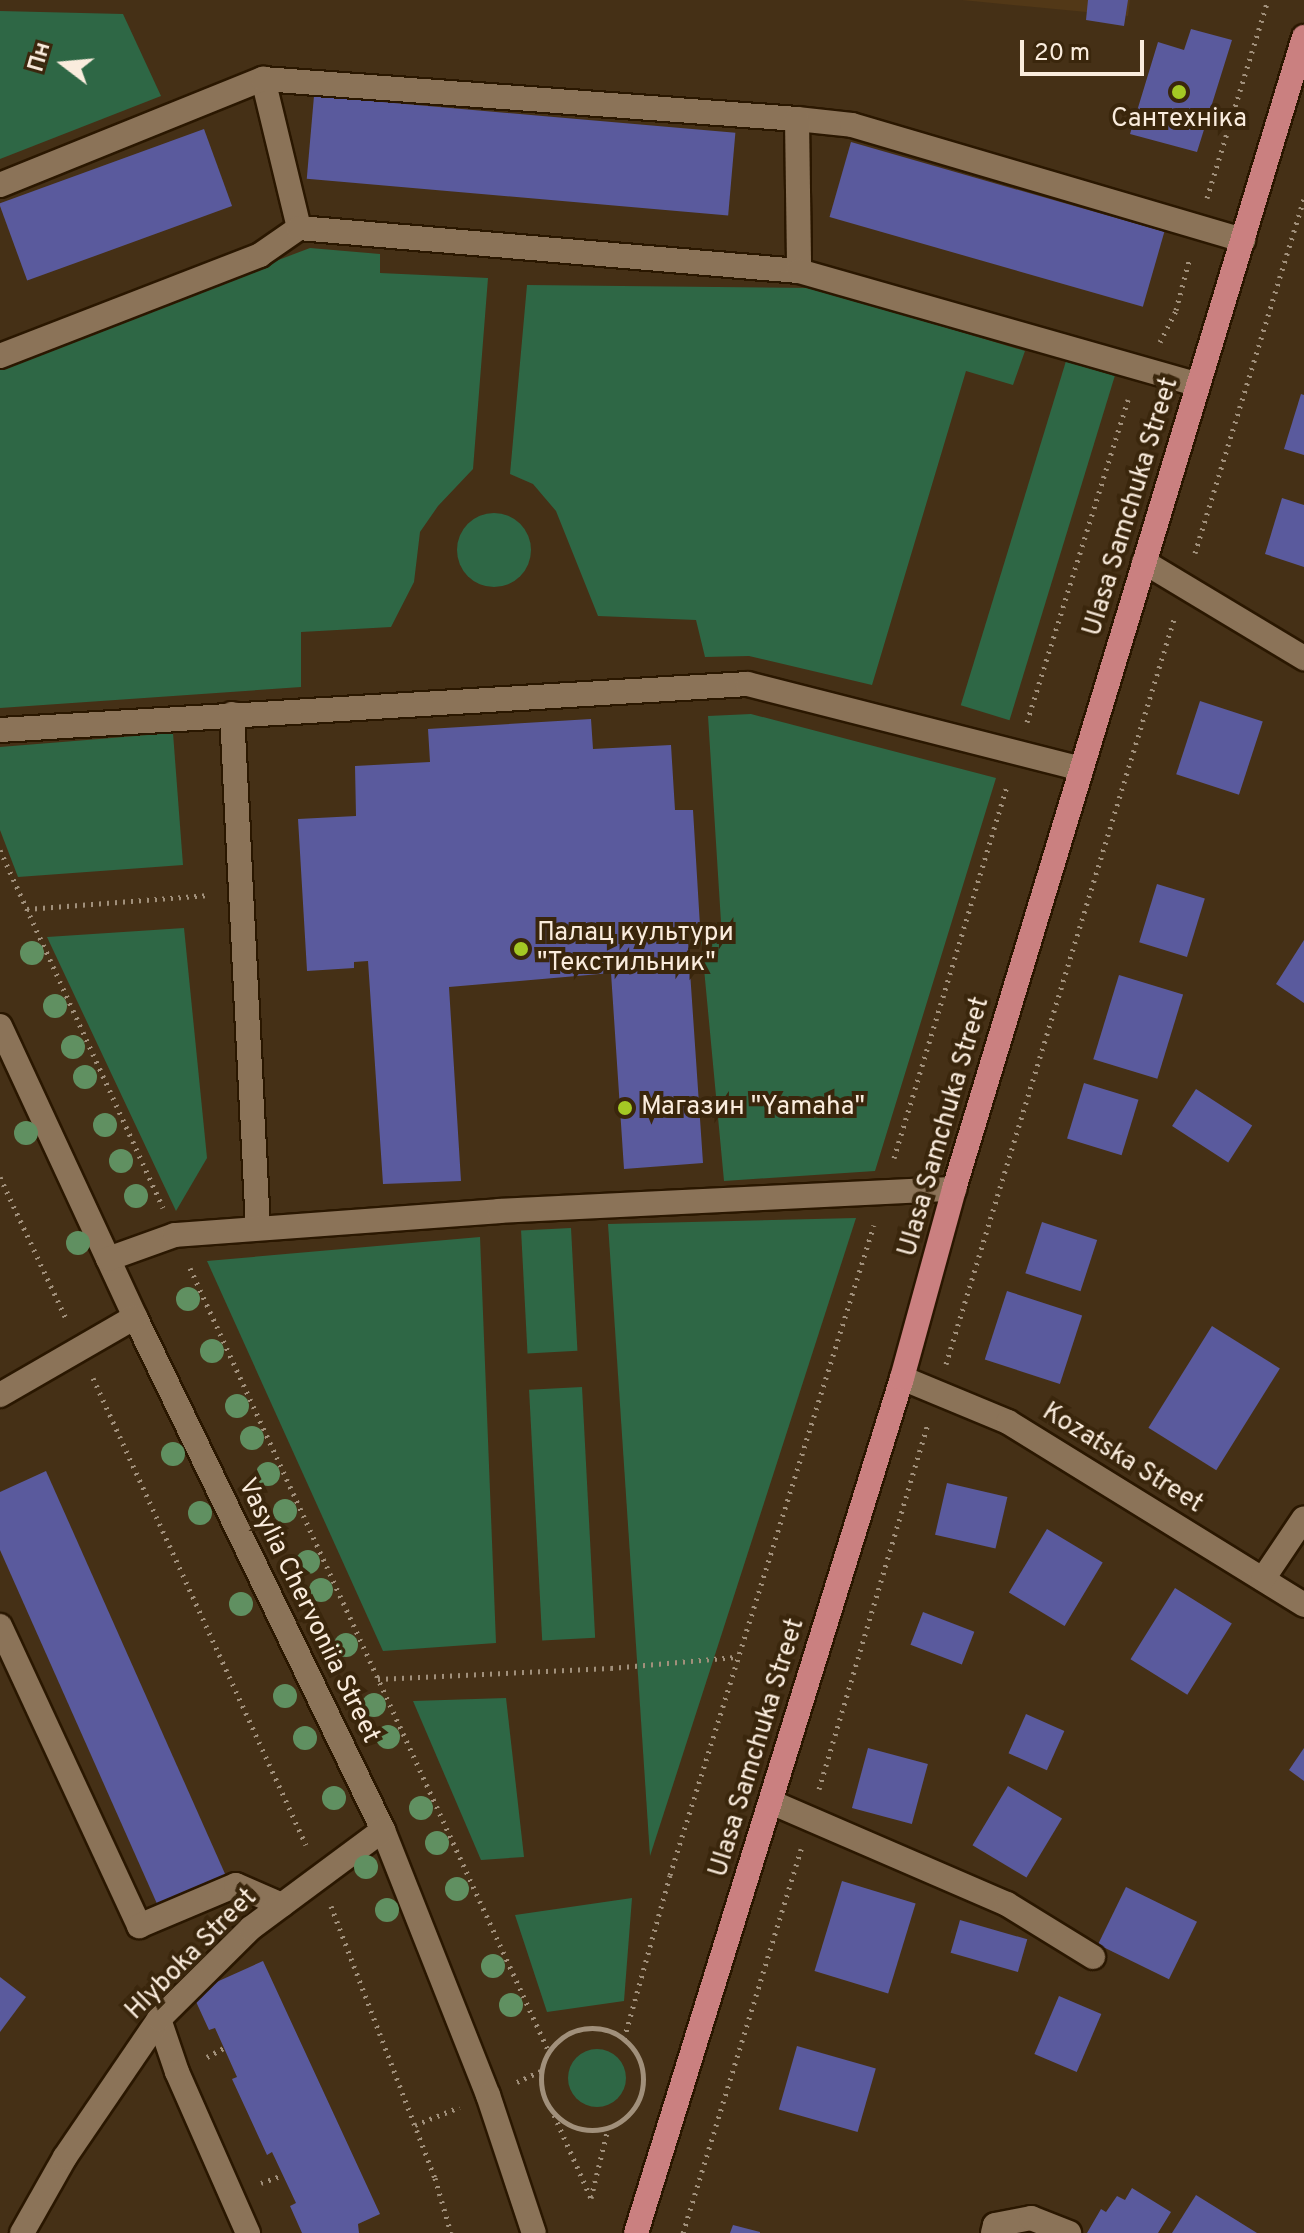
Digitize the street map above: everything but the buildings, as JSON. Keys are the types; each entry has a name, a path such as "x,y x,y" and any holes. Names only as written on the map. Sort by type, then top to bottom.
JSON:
{"main road":[{"name":"Ulasa Samchuka Street","path":"636,2233 902,1378 954,1189 1304,37"}],"street":[{"path":"0,185 263,79 852,125 1243,240"},
{"path":"263,79 299,228"},
{"path":"797,119 799,271"},
{"path":"0,356 260,255 299,228 799,271 1198,385"},
{"path":"1144,562 1304,658"},
{"path":"0,730 748,684 1018,750 1081,769"},
{"path":"232,714 258,1228"},
{"name":"Vasylia Chervoniia Street","path":"0,1026 135,1317 383,1830 488,2095 534,2233"},
{"path":"108,1259 175,1235 258,1228 544,1209 954,1189"},
{"path":"0,1395 135,1317"},
{"name":"Kozatska Street","path":"902,1378 1008,1422 1304,1605"},
{"path":"1263,1579 1304,1518"},
{"path":"0,1626 139,1926 236,1885 282,1905"},
{"path":"771,1802 1007,1904 1093,1957"},
{"name":"Hlyboka Street","path":"22,2233 65,2157 159,2019 251,1928 383,1830"},
{"path":"159,2019 177,2072 248,2233"},
{"path":"993,2233 995,2225 1031,2218 1069,2233"}],"path":[{"path":"624,2039 659,1911 884,1194 1126,402 1176,310 1268,0"},
{"path":"683,2233 1304,199"},
{"path":"0,850 549,2052"},
{"path":"27,909 241,893"},
{"path":"0,1177 319,1876 435,2178 451,2233"},
{"path":"378,1679 611,1668 737,1657"},
{"path":"554,2114 573,2127 595,2131 608,2128 635,2108 644,2081 641,2064 624,2039 613,2032 587,2028 565,2035 549,2052 541,2071 542,2089 591,2198 608,2128"}],"shaded area":[{"path":"962,0 1130,0 1128,16"}],"green space":[{"path":"0,11 123,14 161,96 0,159"},
{"path":"310,248 380,254 380,273 488,278 473,469 438,506 420,532 414,582 391,627 301,632 301,687 0,708 0,365"},
{"path":"527,285 814,288 1025,351 1013,385 966,371 872,685 749,656 705,657 696,620 598,616 556,511 533,484 510,474"},
{"path":"1066,361 1115,376 1010,720 961,705"},
{"path":"494,513 508,516 520,524 528,536 531,550 528,564 520,576 508,584 494,587 480,584 468,576 460,564 457,550 460,536 468,524 480,516"},
{"path":"751,714 996,778 875,1171 724,1181 700,926 721,922 708,716"},
{"path":"173,733 183,865 18,877 0,830 0,747"},
{"path":"184,928 207,1158 176,1211 47,937"},
{"path":"856,1218 650,1856 608,1224"},
{"path":"571,1228 577,1351 528,1353 521,1231"},
{"path":"480,1237 496,1643 383,1651 207,1261"},
{"path":"582,1387 595,1638 542,1640 529,1390"},
{"path":"506,1698 524,1857 481,1860 413,1701"},
{"path":"632,1898 624,2001 547,2012 515,1915"},
{"path":"597,2049 608,2051 617,2058 624,2067 624,2089 617,2098 608,2105 597,2107 586,2105 577,2098 570,2089 568,2078 570,2067 577,2058 586,2051"}],"place":[{"name":"Сантехніка","path":"1179,92"},
{"name":"Палац культури \"Текстильник\"","path":"521,949"},
{"name":"Магазин \"Yamaha\"","path":"625,1108"}]}
